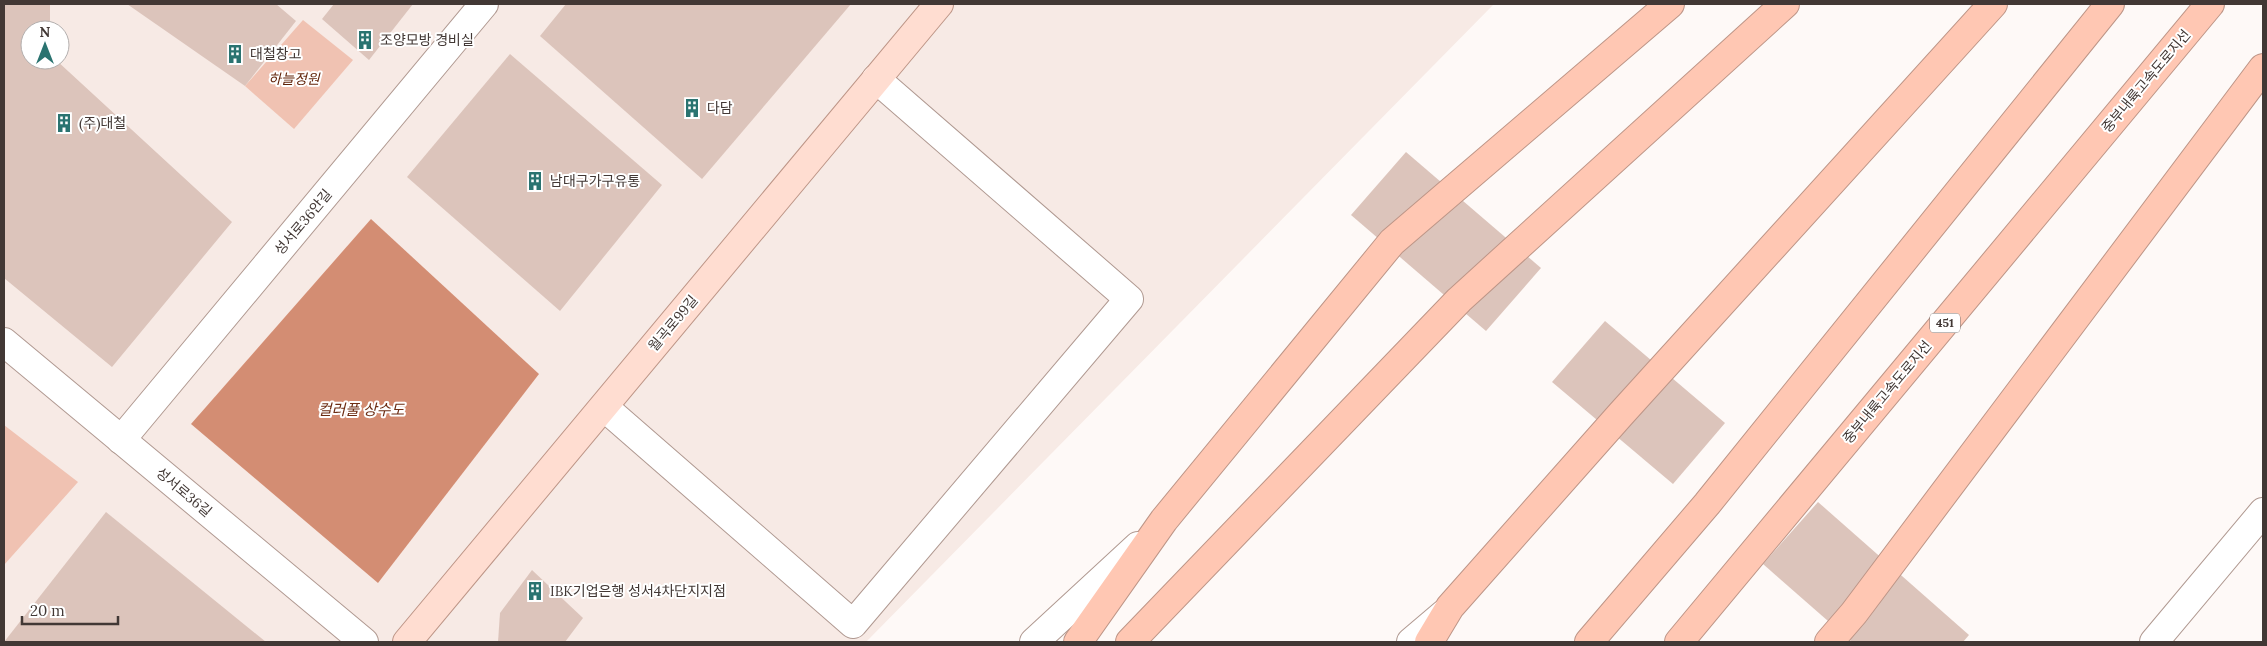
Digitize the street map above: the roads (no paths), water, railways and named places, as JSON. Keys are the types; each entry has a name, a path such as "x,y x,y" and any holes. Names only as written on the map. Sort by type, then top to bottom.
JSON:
{"highway":[{"path":"1078,642 1164,520 1392,242 1670,4"},
{"path":"1130,642 1458,300 1785,4"},
{"path":"1430,642 1450,608 1627,406 1993,4"},
{"path":"1589,642 1707,504 2110,4"},
{"name":"중부내륙고속도로지선","path":"1679,642 2210,4"},
{"path":"1828,642 1854,613 2263,68"}],"main road":[{"name":"월곡로99길","path":"407,642 939,4"}],"street":[{"name":"성서로36안길","path":"122,440 484,4"},
{"path":"604,407 853,624 1129,299 876,79"},
{"name":"성서로36길","path":"4,342 364,642"},
{"path":"2154,642 2263,512"},
{"path":"1034,642 1164,520"},
{"path":"1412,642 1450,608"}],"water":[{"name":"컬러풀 상수도","path":"371,219 539,374 378,583 191,424"}],"place":[{"name":"조양모방 경비실","path":"365,40"},
{"name":"대철창고","path":"235,54"},
{"name":"다담","path":"692,108"},
{"name":"(주)대철","path":"64,123"},
{"name":"남대구가구유통","path":"535,181"},
{"name":"IBK기업은행 성서4차단지지점","path":"535,591"}],"park label":[{"name":"하늘정원","path":"294,79"}]}
